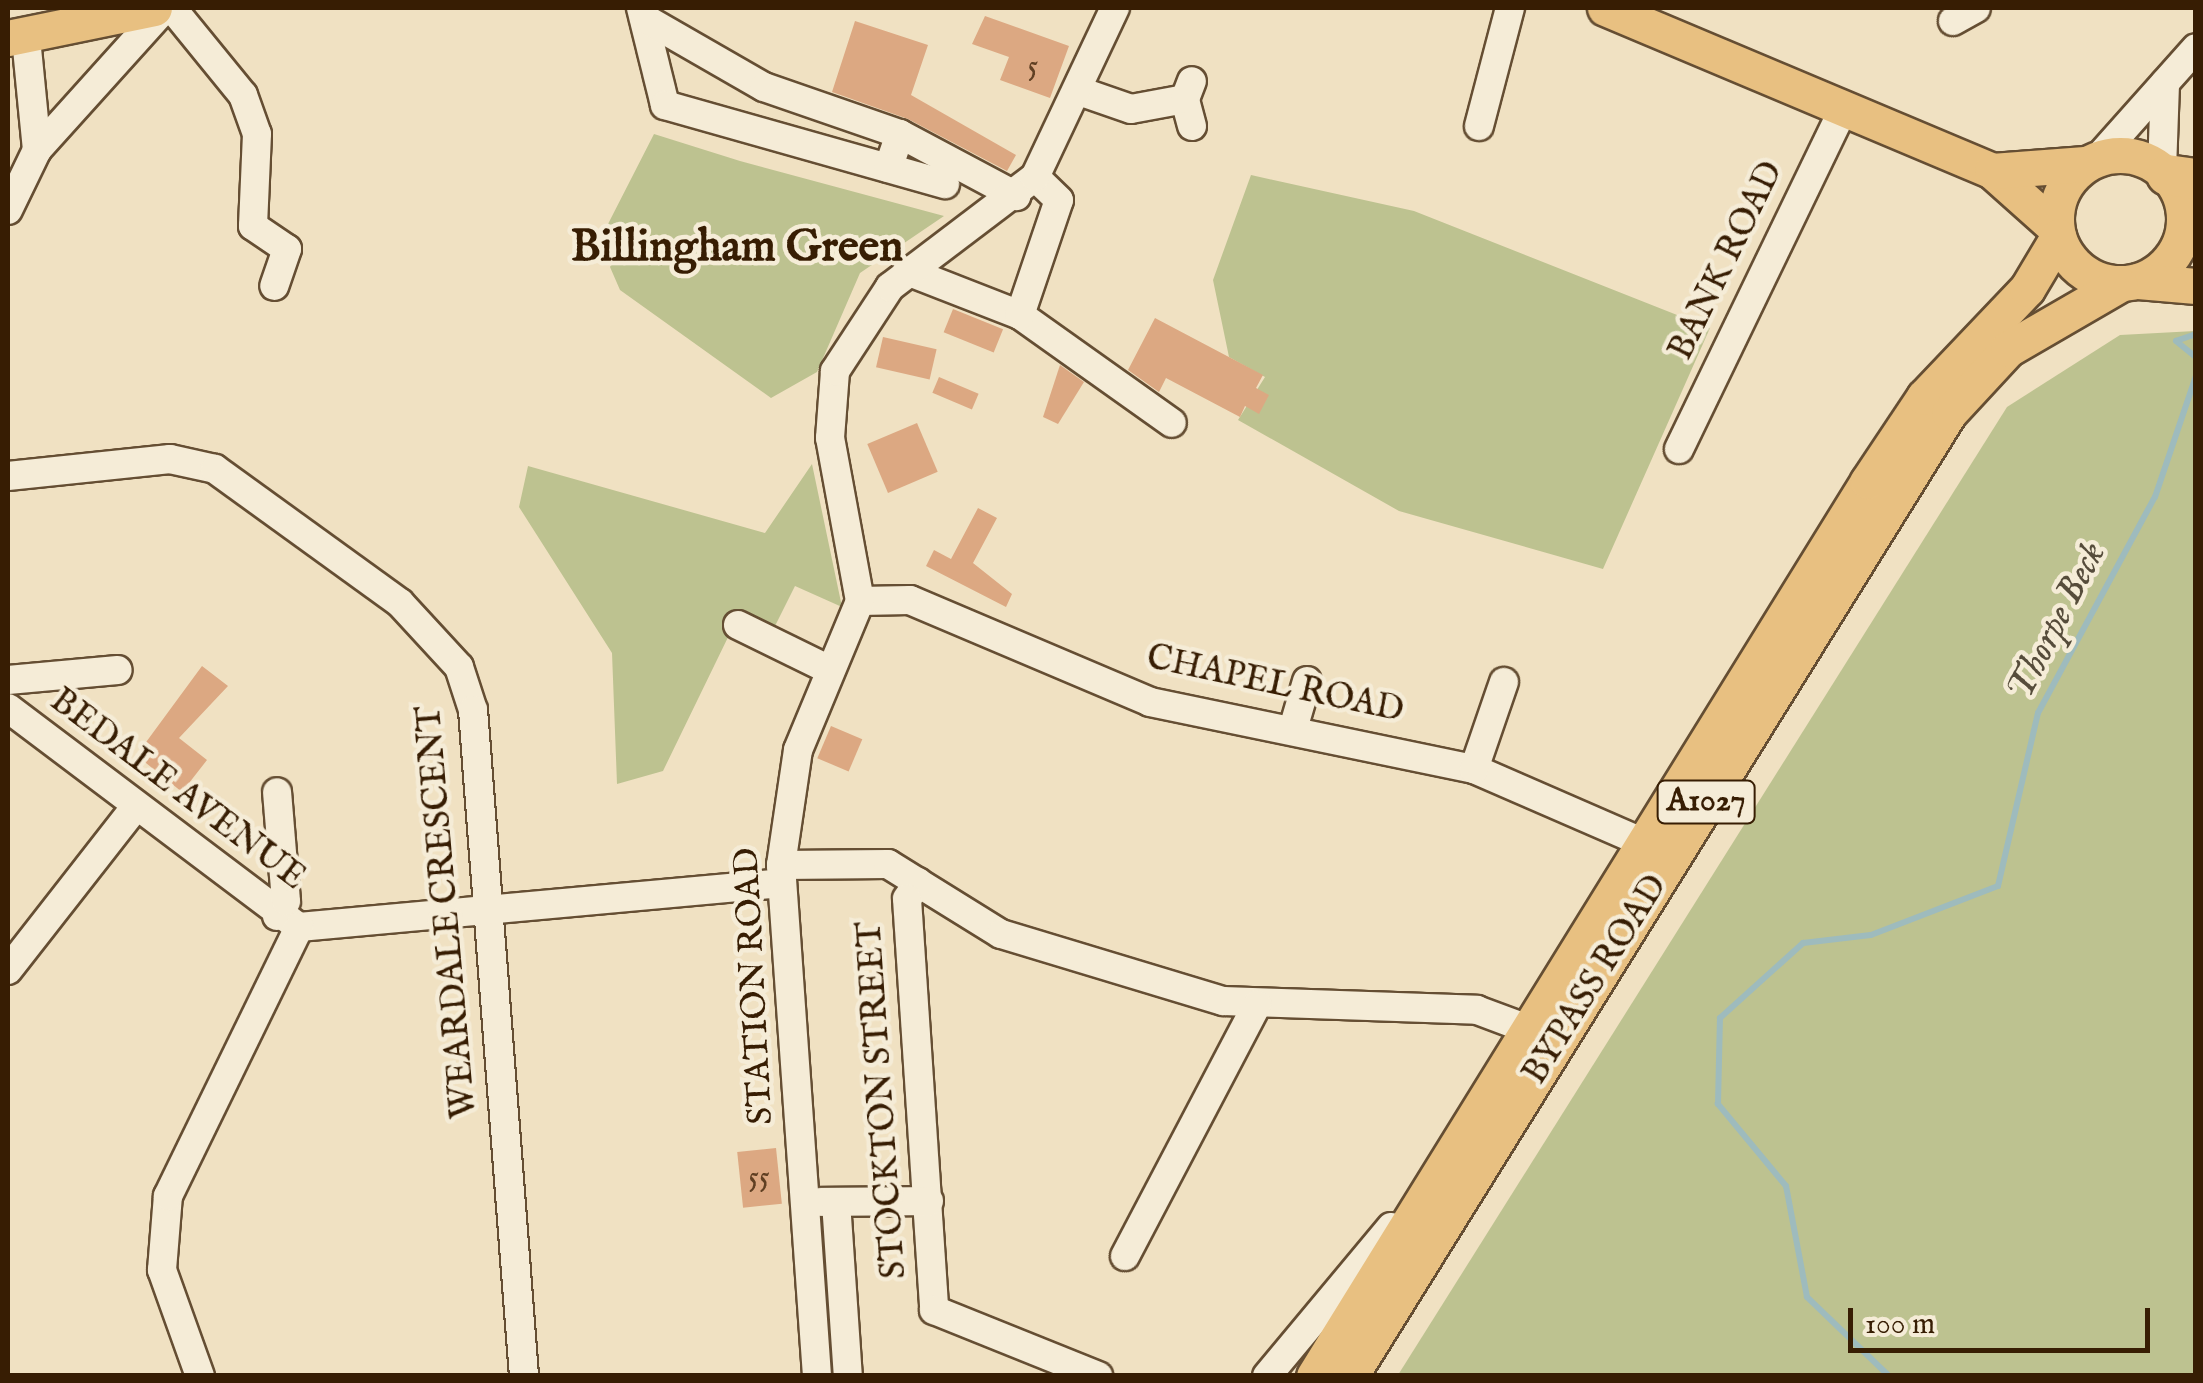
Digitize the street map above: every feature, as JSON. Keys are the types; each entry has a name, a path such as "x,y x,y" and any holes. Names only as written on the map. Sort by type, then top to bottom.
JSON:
{"main road":[{"path":"17,38 154,8"},
{"path":"1605,8 1992,171 2057,233 2081,271 2129,282 2196,286"},
{"path":"1992,171 2132,155 2181,190 2180,243 2129,282"},
{"path":"2057,233 2061,192 2092,161"},
{"name":"BYPASS ROAD","path":"1350,1376 1924,396 2028,290 2057,233"},
{"name":"BYPASS ROAD","path":"1314,1376 1528,1029 1659,849 1949,413 2008,349 2129,282"}],"street":[{"path":"8,210 37,150 168,8 248,108 257,134 253,226 287,249 274,286"},
{"path":"860,600 828,409 844,350 907,272 1026,186 1080,92 1116,8"},
{"path":"1479,126 1510,8"},
{"path":"643,13 665,105 944,184"},
{"path":"643,13 764,88 900,134 1026,186 1057,192 1058,212 1020,316"},
{"path":"17,38 37,150"},
{"path":"2092,161 2196,48"},
{"path":"2165,83 2181,190"},
{"path":"1080,92 1130,109 1190,102"},
{"name":"BANK ROAD","path":"1679,450 1844,107"},
{"path":"822,150 832,110"},
{"path":"888,168 900,134"},
{"path":"907,272 1020,316 1172,423"},
{"name":"WEARDALE CRESCENT","path":"8,476 170,459 215,469 400,603 459,666 473,710 524,1376"},
{"name":"CHAPEL ROAD","path":"860,600 910,600 1150,702 1474,769 1659,849"},
{"name":"STATION ROAD","path":"816,1376 781,874 798,750 828,669 860,600"},
{"path":"738,624 828,669"},
{"path":"8,680 118,670"},
{"path":"1294,729 1306,681"},
{"path":"1474,769 1504,682"},
{"name":"BEDALE AVENUE","path":"8,708 288,922 491,916 781,874 888,864 1001,934 1257,1005 1477,1010 1528,1029"},
{"path":"200,1376 162,1270 168,1196 288,922 277,792"},
{"path":"8,970 136,806"},
{"name":"STOCKTON STREET","path":"918,882 907,900 937,1316 1098,1376"},
{"path":"1125,1256 1257,1005"},
{"name":"BYPASS ROAD","path":"1267,1376 1440,1169"},
{"path":"805,1202 928,1201"},
{"path":"836,1202 848,1376"}],"green space":[{"name":"Billingham Green","path":"654,134 944,216 860,273 817,372 771,398 620,290 610,267 624,243 608,224"},
{"path":"1251,175 1414,211 1710,328 1603,569 1399,511 1238,420 1265,377 1229,357 1213,280"},
{"path":"2195,331 2195,1375 1398,1375 2007,407 2120,335"},
{"path":"812,464 842,607 795,586 771,634 732,629 663,771 617,784 612,653 519,507 528,466 765,533"}],"building":[{"path":"985,16 1069,46 1050,98 1000,80 1009,57 972,44"},
{"path":"855,21 928,45 911,95 1016,155 1007,171 908,119 832,92"},
{"path":"953,309 1003,329 994,352 944,332"},
{"path":"1155,318 1263,375 1256,388 1269,395 1259,414 1245,406 1240,417 1166,378 1159,392 1128,370"},
{"path":"883,337 937,349 930,380 876,367"},
{"path":"1060,365 1084,382 1058,424 1043,417"},
{"path":"939,377 979,394 972,409 932,393"},
{"path":"917,423 938,472 888,493 867,444"},
{"path":"978,508 997,518 973,563 1012,594 1006,607 926,566 934,550 951,559"},
{"path":"202,666 228,686 179,738 207,760 182,792 141,759 141,749"},
{"path":"831,726 862,739 849,772 817,758"},
{"path":"776,1148 782,1204 743,1208 737,1152"}],"waterway":[{"name":"Thorpe Beck","path":"2196,334 2176,341 2196,357"},
{"name":"Thorpe Beck","path":"1889,1376 1807,1297 1786,1186 1718,1104 1720,1018 1803,943 1871,935 1998,886 2038,713 2155,497 2196,376"}],"district":[{"name":"Billingham Green","path":"737,248"}]}
